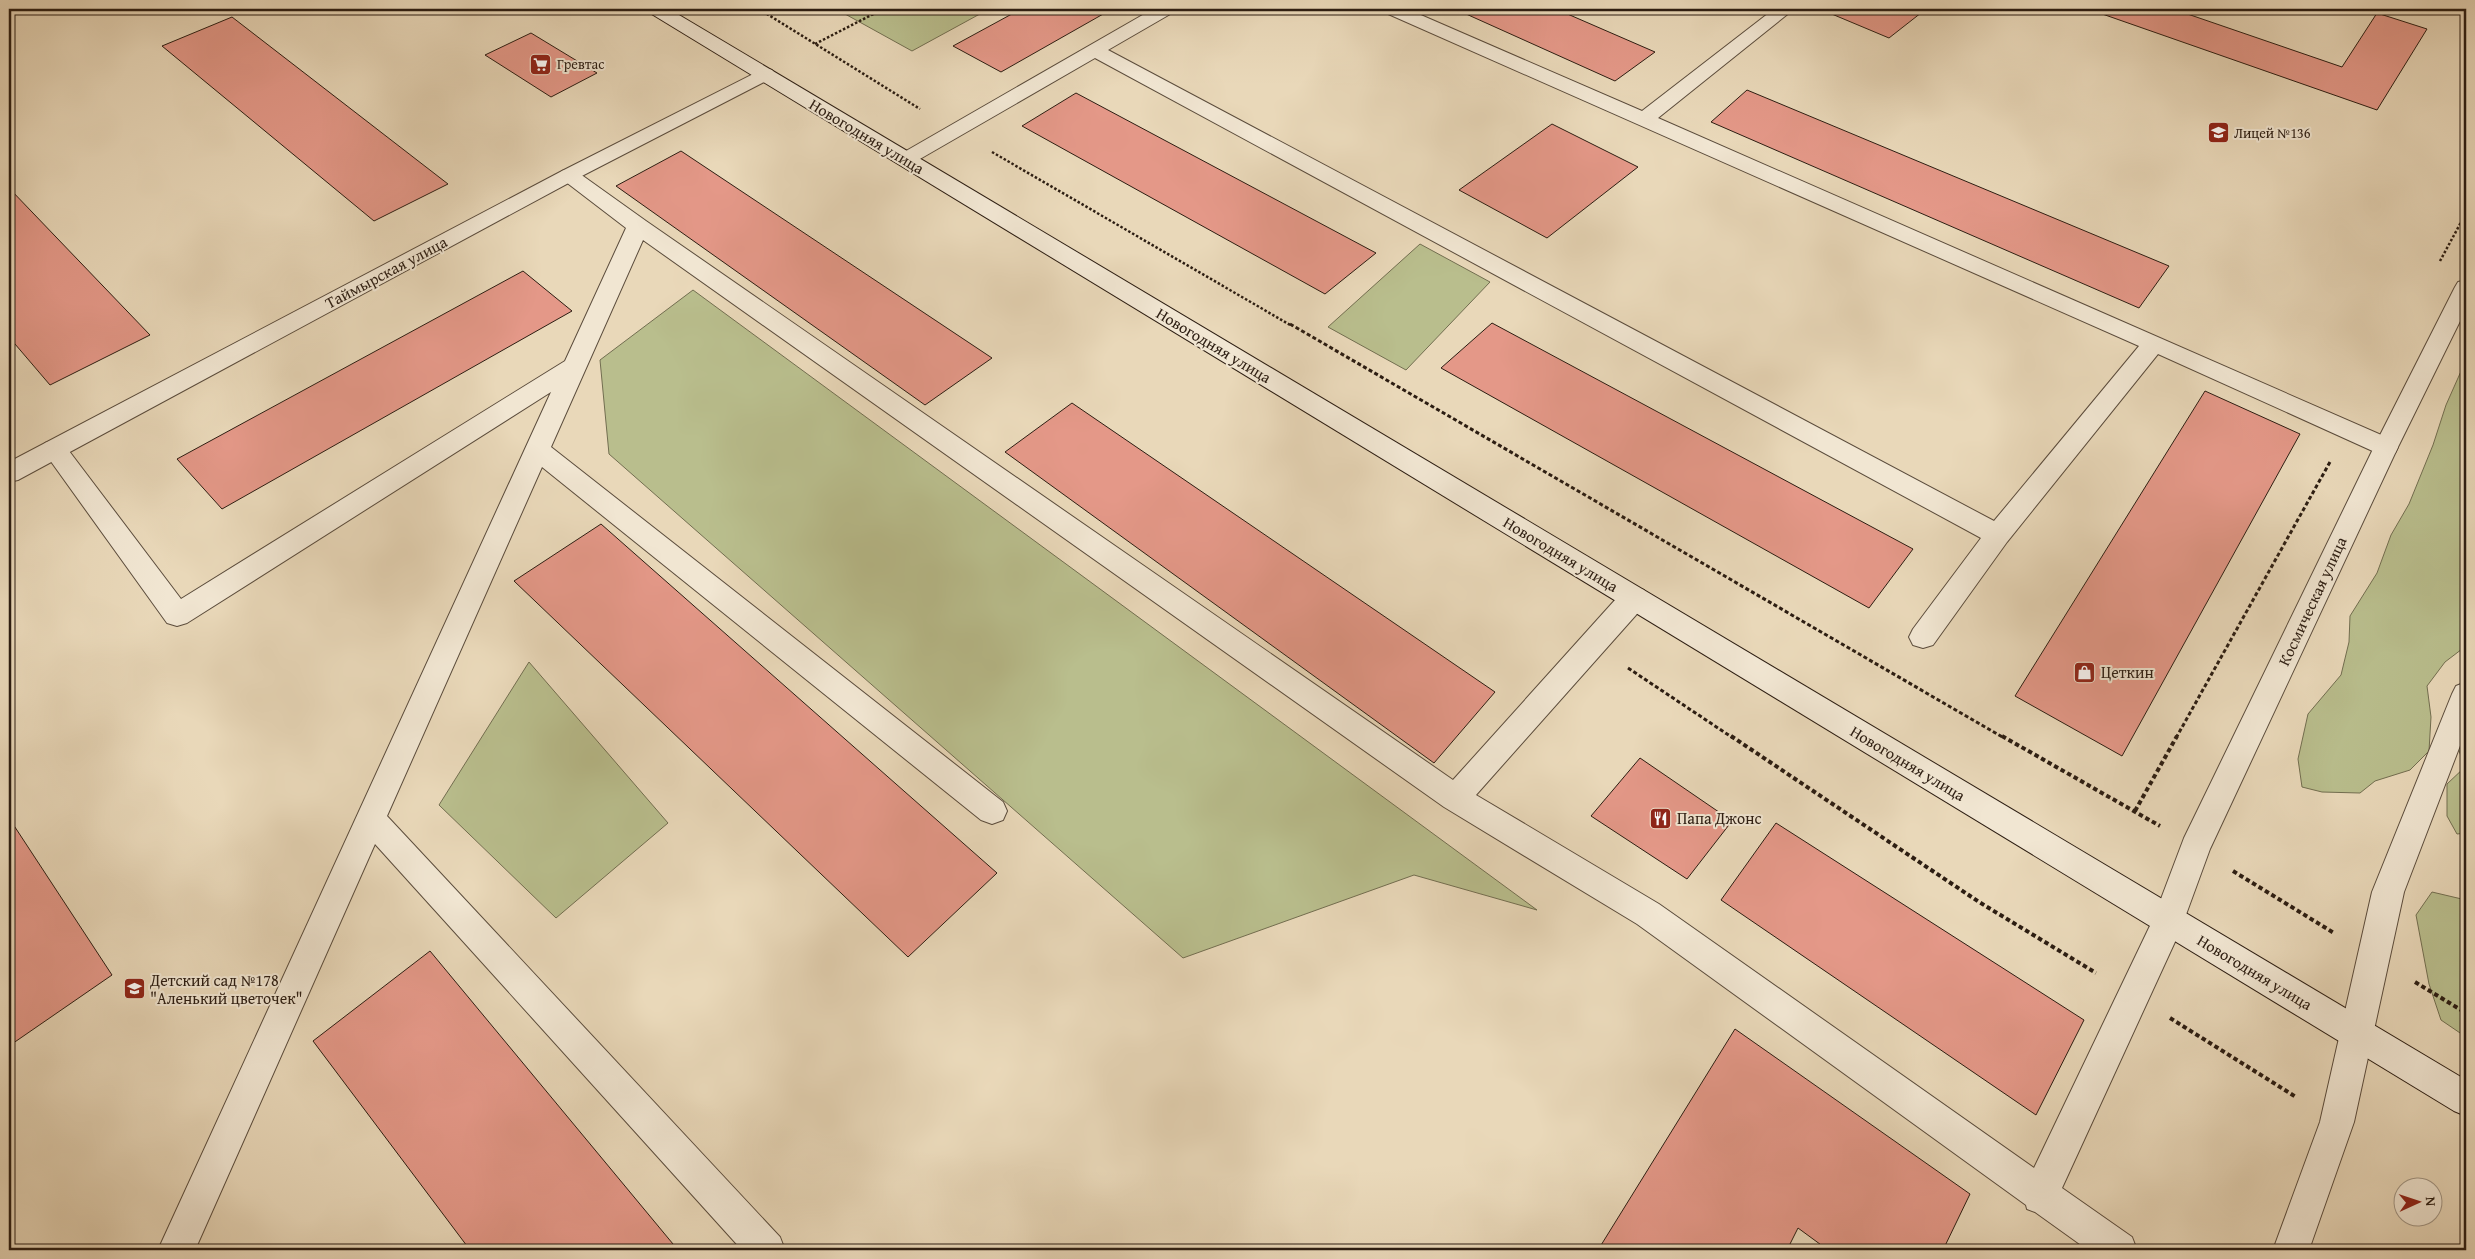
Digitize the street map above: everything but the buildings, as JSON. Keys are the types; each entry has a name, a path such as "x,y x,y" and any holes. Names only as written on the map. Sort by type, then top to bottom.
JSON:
{"street":[{"name":"Новогодняя улица","path":"656,9 2466,1099"},
{"path":"906,159 1166,9"},
{"path":"1392,9 2349,428 2386,446"},
{"path":"1644,119 1786,9"},
{"path":"1094,50 1998,535"},
{"name":"Таймырская улица","path":"9,473 569,175 765,74"},
{"path":"569,175 638,226 1455,798 1648,914 1964,1137 2040,1196 2119,1250"},
{"path":"176,1250 638,226"},
{"name":"Космическая улица","path":"2040,1196 2169,920 2195,848 2386,446 2466,287"},
{"path":"1923,637 1998,535 2154,343"},
{"path":"54,449 177,616 575,366"},
{"path":"538,450 992,811"},
{"path":"1455,798 1594,645 1634,598"},
{"path":"2290,1250 2337,1122 2356,1032 2375,958 2388,892 2466,694"},
{"path":"370,818 768,1250"}],"path":[{"path":"759,9 956,131 2051,765 2135,810 2466,1012"},
{"path":"814,44 883,9"},
{"path":"2438,265 2466,213"},
{"path":"2135,810 2349,428"},
{"path":"1594,645 1979,902 2337,1122"}],"green space":[{"path":"836,9 989,9 912,51"},
{"path":"1420,244 1490,282 1406,370 1328,327"},
{"path":"693,290 1537,910 1414,875 1183,958 609,454 600,360"},
{"path":"2466,366 2466,646 2445,662 2427,686 2431,717 2429,751 2410,770 2375,781 2360,793 2322,792 2302,787 2298,759 2308,714 2341,675 2349,642 2350,616 2377,573 2391,535 2409,504 2433,445 2446,405 2462,369"},
{"path":"529,662 668,823 556,918 439,805"},
{"path":"2466,743 2466,833 2457,834 2447,816 2447,784 2465,767 2458,748"},
{"path":"2432,892 2466,900 2466,1037 2441,1020 2429,984 2416,915"}],"place":[{"name":"Гревтас","path":"541,64"},
{"name":"Лицей №136","path":"2218,133"},
{"name":"Цеткин","path":"2085,672"},
{"name":"Папа Джонс","path":"1661,818"},
{"name":"Детский сад №178 \"Аленький цветочек\"","path":"134,989"}]}
